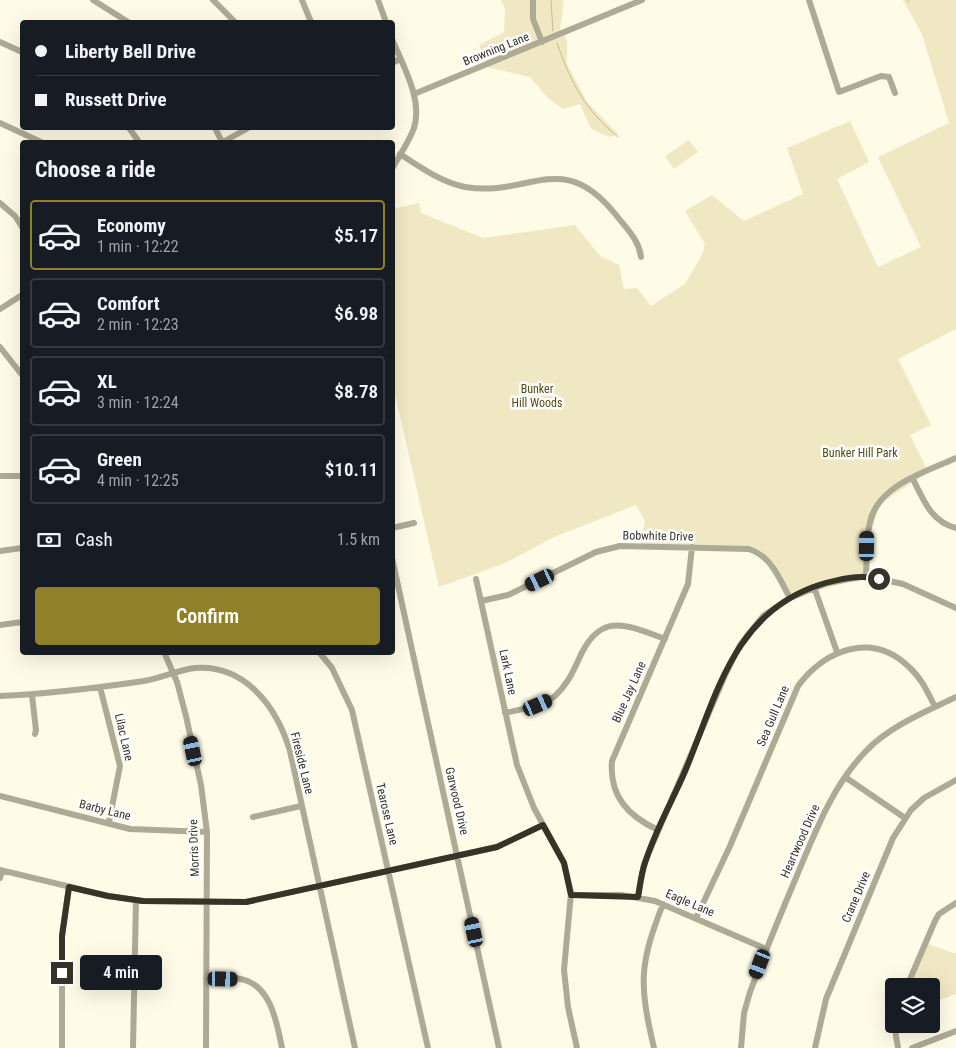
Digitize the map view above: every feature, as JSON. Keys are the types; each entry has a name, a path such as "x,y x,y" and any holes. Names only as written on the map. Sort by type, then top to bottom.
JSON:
{"street":[{"path":"93,0 125,20"},
{"path":"214,0 233,20"},
{"path":"302,0 310,20"},
{"path":"378,0 385,20"},
{"path":"533,0 533,19 542,42"},
{"name":"Browning Lane","path":"414,94 642,0"},
{"path":"809,0 839,92 881,76 889,76 895,93"},
{"path":"0,42 20,51"},
{"path":"395,46 414,94 416,119 413,129 395,163"},
{"path":"395,61 400,59"},
{"path":"0,123 36,140"},
{"path":"226,140 244,130"},
{"path":"400,154 429,172 465,187 493,188 516,186 546,178 567,180 581,184 597,195 616,215 639,245 641,258"},
{"path":"0,203 15,216 20,224"},
{"path":"0,308 20,296"},
{"path":"0,348 20,373"},
{"path":"866,576 870,520 875,510 888,493 956,458"},
{"path":"0,476 20,476"},
{"path":"913,479 928,509 938,520 956,528"},
{"path":"395,527 414,523"},
{"name":"Bobwhite Drive","path":"481,601 508,595 596,552 620,546 740,548 762,555 770,561 790,598"},
{"name":"Blue Jay Lane","path":"658,830 642,822 625,808 614,789 611,771 612,761 688,584 692,571 692,547"},
{"path":"0,551 20,548"},
{"name":"Garwood Drive","path":"395,572 499,1048"},
{"path":"638,897 644,864 740,644 763,616 790,598 814,587 866,576 903,584 956,608"},
{"name":"Lark Lane","path":"476,579 505,712 525,788 564,863 571,895"},
{"path":"814,587 837,652"},
{"path":"0,625 20,622"},
{"path":"505,712 538,705 556,695 571,677 590,636 606,628 624,624 665,639"},
{"name":"Sea Gull Lane","path":"696,918 730,846 798,686 813,668 837,652 862,648 893,656 910,667 922,682 935,707"},
{"name":"Morris Drive","path":"165,655 173,673 186,716 201,785 207,832 206,1048"},
{"name":"Tearose Lane","path":"321,655 332,668 352,710 428,1048"},
{"name":"Fireside Lane","path":"0,696 32,695 146,681 195,668 225,671 253,687 272,709 284,732 354,1048"},
{"name":"Lilac Lane","path":"100,686 120,766 109,822"},
{"path":"32,695 36,730 34,734"},
{"name":"Heartwood Drive","path":"741,1048 744,1013 766,949 812,839 844,777 874,743 897,726 956,697"},
{"path":"844,777 906,818"},
{"name":"Crane Drive","path":"815,1048 826,999 893,838 906,818 924,798 956,780"},
{"name":"Barby Lane","path":"0,796 138,830 207,832"},
{"path":"253,817 301,806"},
{"path":"0,878 1,870 69,887 136,900 246,902 497,847 543,825"},
{"path":"62,1048 62,936 69,887"},
{"path":"571,895 564,970 568,1007 577,1048"},
{"name":"Eagle Lane","path":"571,895 638,897 663,904 766,949"},
{"path":"133,1048 136,900"},
{"path":"910,978 935,921 940,914 956,903"},
{"path":"654,1048 646,1012 642,976 646,953 663,904"},
{"path":"206,978 240,979 252,983 258,988 270,1005 282,1048"},
{"path":"912,1048 956,1031"},
{"path":"896,1033 898,1048"}],"green space":[{"path":"501,0 564,0 560,29 567,40 567,64 587,102 618,134 610,137 591,129 580,104 563,109 548,98 530,77 487,67 479,45 504,32 505,9"},
{"path":"903,0 956,0 956,329 898,359 931,425 910,435 928,472 880,504 865,552 869,577 789,598 768,563 749,549 640,548 645,521 636,505 554,537 505,563 439,587 395,394 395,208 419,203 421,213 483,238 575,225 600,256 619,265 624,289 637,288 651,306 685,284 702,255 705,244 685,211 712,195 744,221 803,194 787,148 850,121 869,162 837,179 878,267 921,247 878,157 949,123 922,34"},
{"path":"689,140 698,152 674,169 665,156"},
{"path":"928,944 956,954 956,994 940,1000 940,978 912,978"}],"waterway":[{"path":"551,0 553,31"},
{"path":"557,43 580,95 606,127 618,137"}],"route":[{"path":"62,973 62,936 69,887 108,896 143,901 246,902 497,847 543,825 564,863 571,895 622,895 638,897 644,864 658,830 726,673 740,644 750,630 763,616 775,607 814,587 866,576 879,579"}],"park label":[{"name":"Bunker Hill Woods","path":"537,396"},
{"name":"Bunker Hill Park","path":"860,453"}]}
